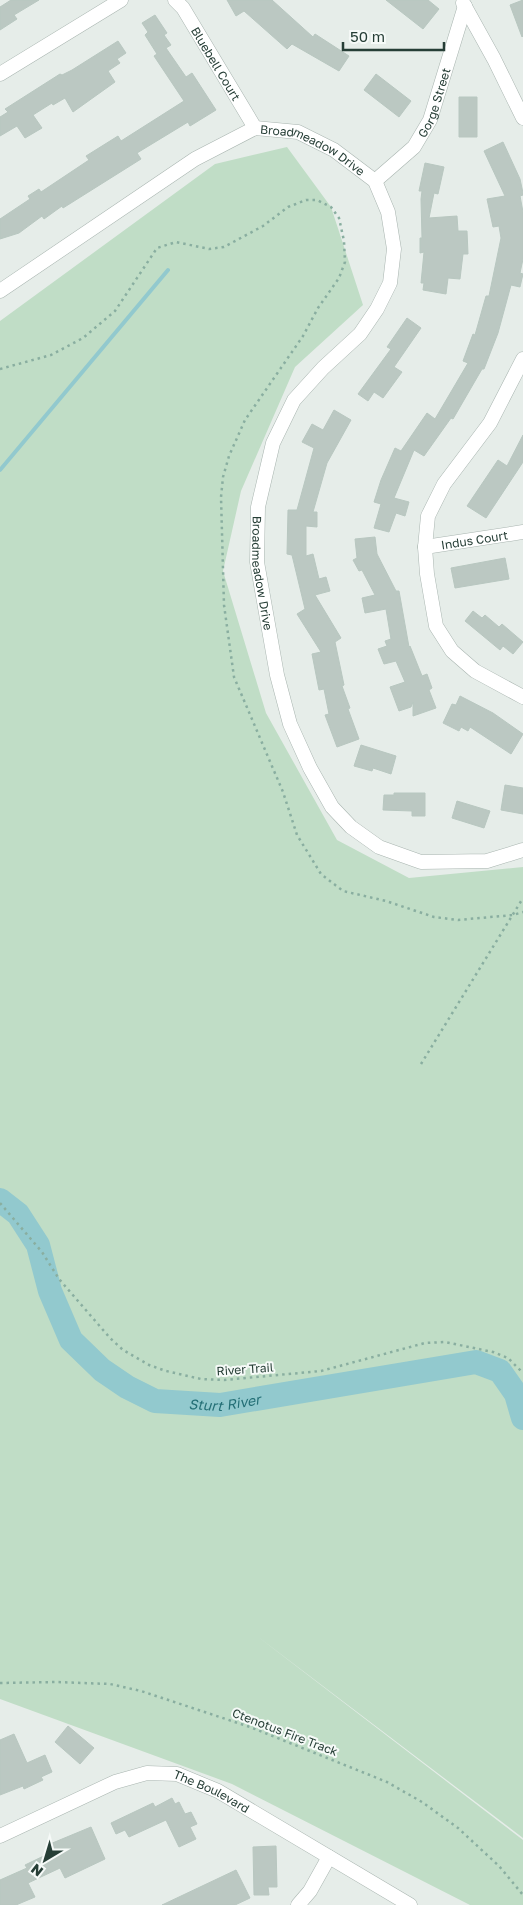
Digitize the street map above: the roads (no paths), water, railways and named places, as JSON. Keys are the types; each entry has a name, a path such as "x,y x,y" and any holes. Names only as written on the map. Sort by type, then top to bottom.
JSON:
{"street":[{"path":"0,74 121,0"},
{"name":"Bluebell Court","path":"175,0 183,8 255,128"},
{"path":"463,3 494,59 523,118"},
{"name":"Gorge Street","path":"375,181 414,147 430,120 463,3"},
{"name":"Broadmeadow Drive","path":"0,291 195,159 255,128 298,132 334,150 375,181 388,212 394,248 390,283 377,309 360,334 294,400 273,443 258,507 256,562 277,674 290,724 310,768 332,807 351,827 379,848 421,862 487,861 523,850"},
{"path":"523,359 490,423 444,484 428,516 425,548 426,574 436,626 452,651 475,671 523,697"},
{"name":"Indus Court","path":"425,548 523,532"},
{"name":"The Boulevard","path":"0,1836 115,1782 147,1773 177,1774 218,1790 410,1905"},
{"path":"298,1905 310,1891 329,1857"}],"waterway":[{"path":"0,470 168,270"},
{"name":"Sturt River","path":"0,1200 18,1214 38,1245 50,1291 71,1340 102,1370 127,1387 155,1401 220,1405 476,1362 500,1371 516,1394 523,1418"}]}
